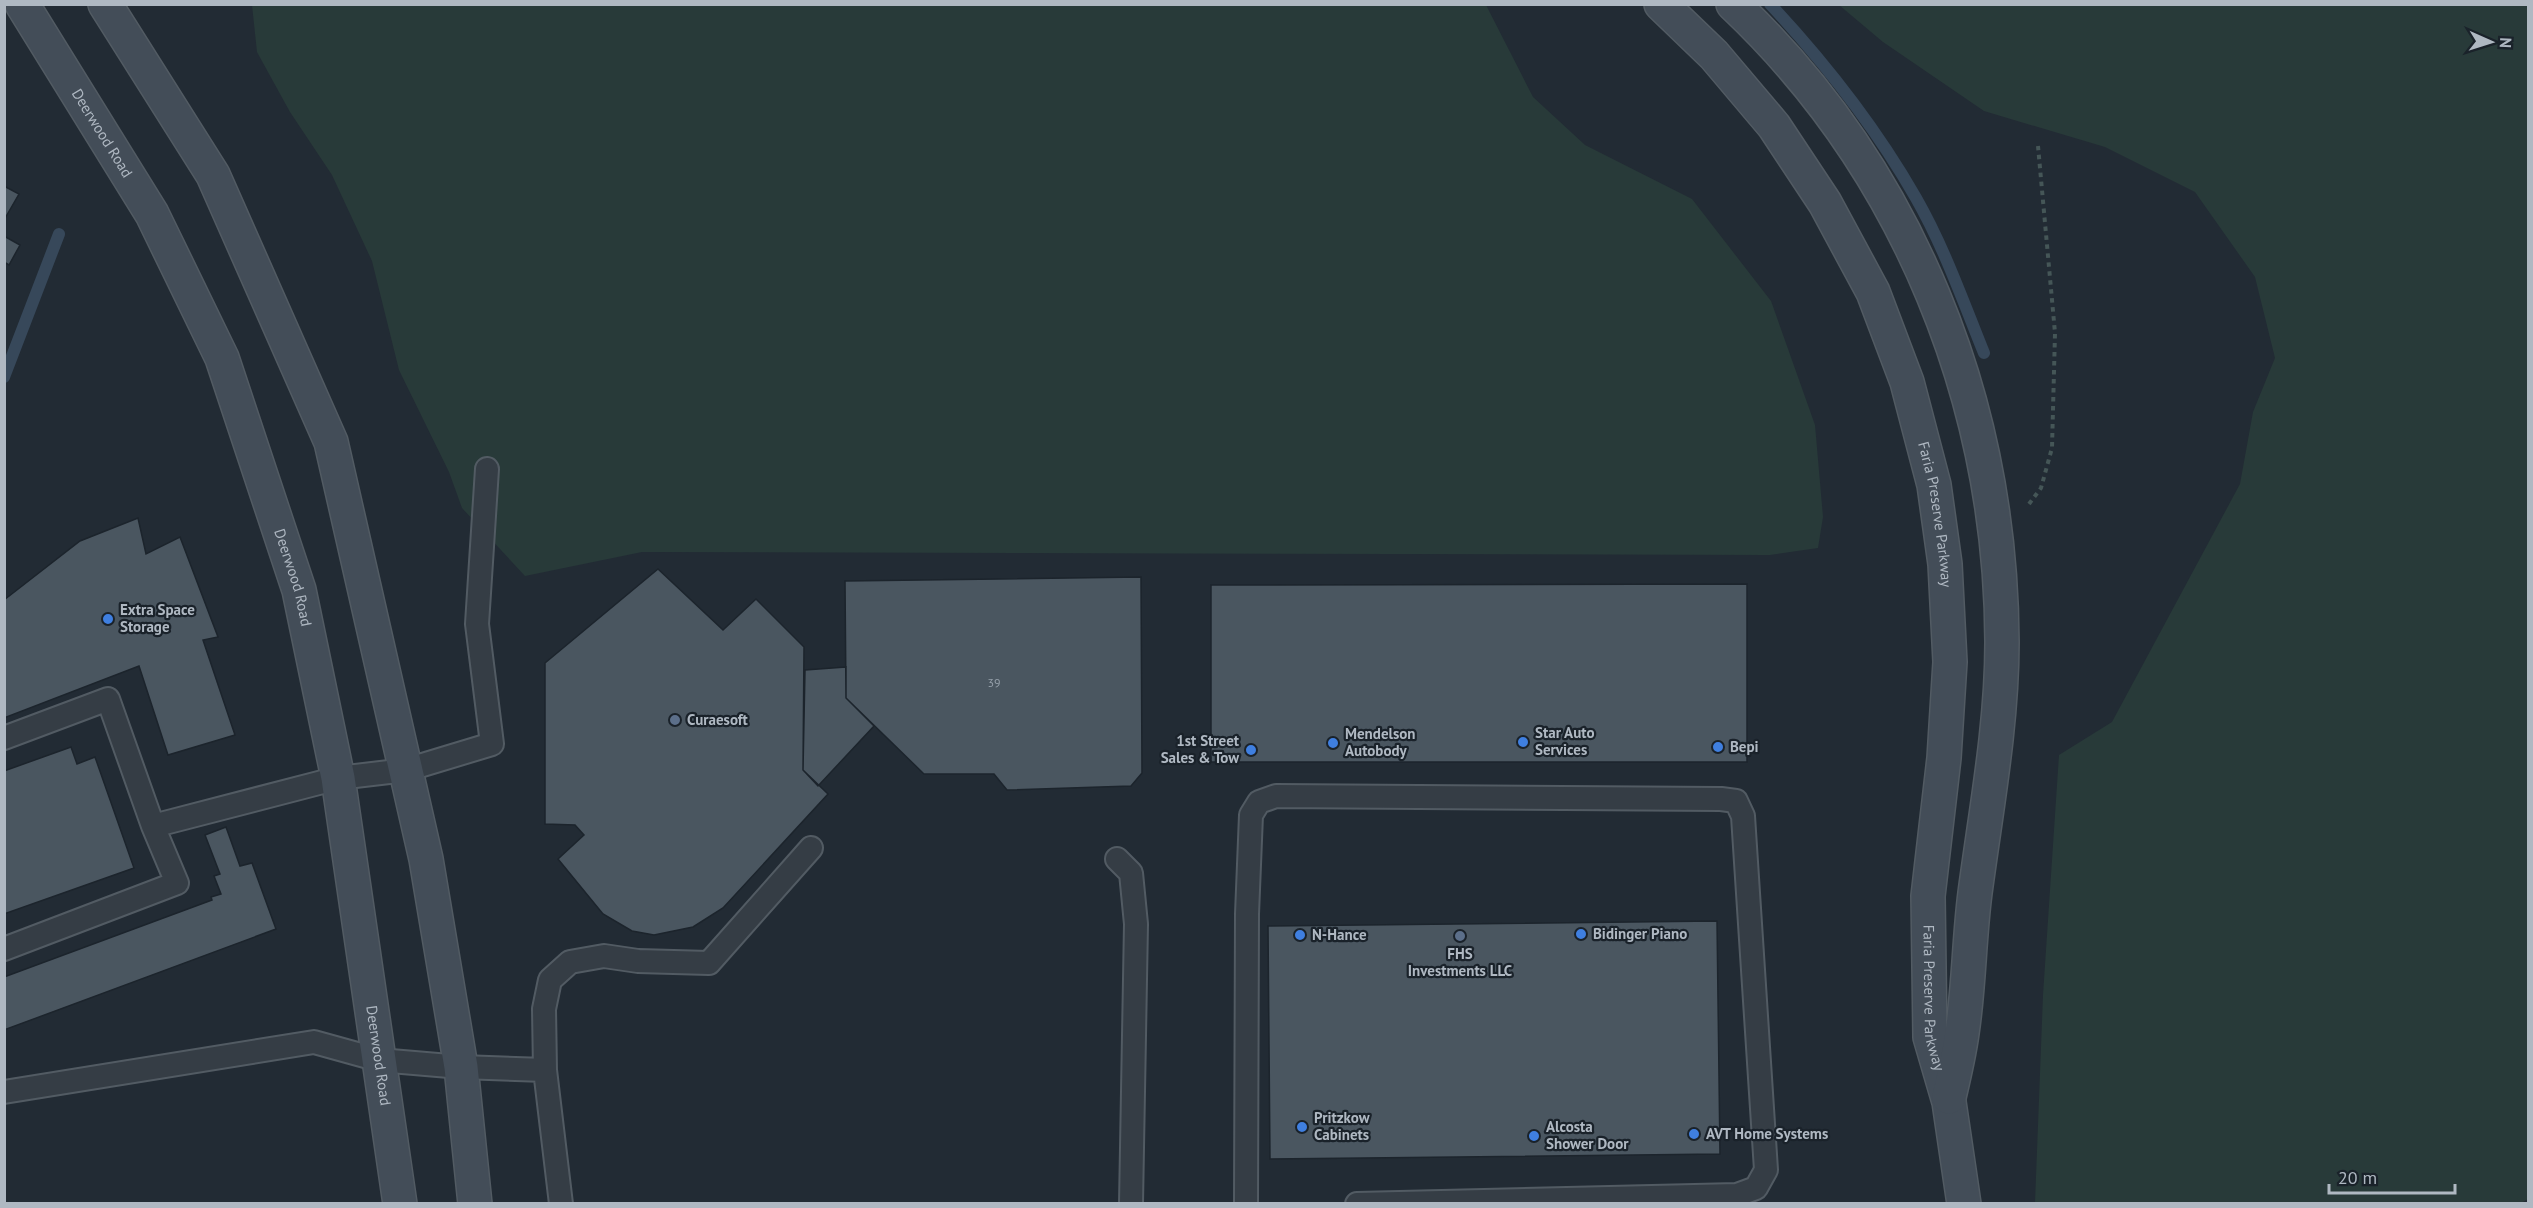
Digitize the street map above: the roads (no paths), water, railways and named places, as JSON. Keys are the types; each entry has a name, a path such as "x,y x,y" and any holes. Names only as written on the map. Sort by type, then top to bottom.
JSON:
{"street":[{"name":"Deerwood Road","path":"22,4 152,214 222,358 299,590 338,778 400,1203"},
{"path":"105,4 213,175 332,442 426,859 460,1067 476,1203"},
{"name":"Faria Preserve Parkway","path":"1661,4 1714,55 1774,126 1826,203 1873,292 1907,382 1934,485 1945,564 1950,662 1944,758 1928,896 1930,1037 1948,1102 1964,1203"},
{"name":"Faria Preserve Parkway","path":"1733,4 1766,35 1826,108 1877,184 1926,273 1959,363 1986,465 1997,545 2002,643 1996,739 1975,898 1962,1033 1948,1102"}],"lane":[{"path":"153,826 338,778 406,770 492,744 477,624 487,469"},
{"path":"4,738 108,699 153,826 177,883 4,949"},
{"path":"1246,1203 1247,914 1251,815 1259,802 1276,796 1736,801 1743,816 1747,906 1766,1170 1756,1188 1737,1195 1357,1203"},
{"path":"561,1203 545,1070 544,1009 550,980 570,962 604,956 638,962 709,963 811,848"},
{"path":"1117,859 1131,873 1136,924 1131,1203"},
{"path":"4,1092 314,1042 379,1060 460,1067 545,1070"}],"waterway":[{"path":"1770,4 1849,97 1884,146 1916,198 1953,274 1984,353"},
{"path":"4,377 59,234"}],"place":[{"name":"Extra Space Storage","path":"108,619"},
{"name":"Curaesoft","path":"675,720"},
{"name":"Star Auto Services","path":"1523,742"},
{"name":"Mendelson Autobody","path":"1333,743"},
{"name":"Bepi","path":"1718,747"},
{"name":"1st Street Sales & Tow","path":"1251,750"},
{"name":"Bidinger Piano","path":"1581,934"},
{"name":"N-Hance","path":"1300,935"},
{"name":"FHS Investments LLC","path":"1460,936"},
{"name":"Pritzkow Cabinets","path":"1302,1127"},
{"name":"AVT Home Systems","path":"1694,1134"},
{"name":"Alcosta Shower Door","path":"1534,1136"}]}
